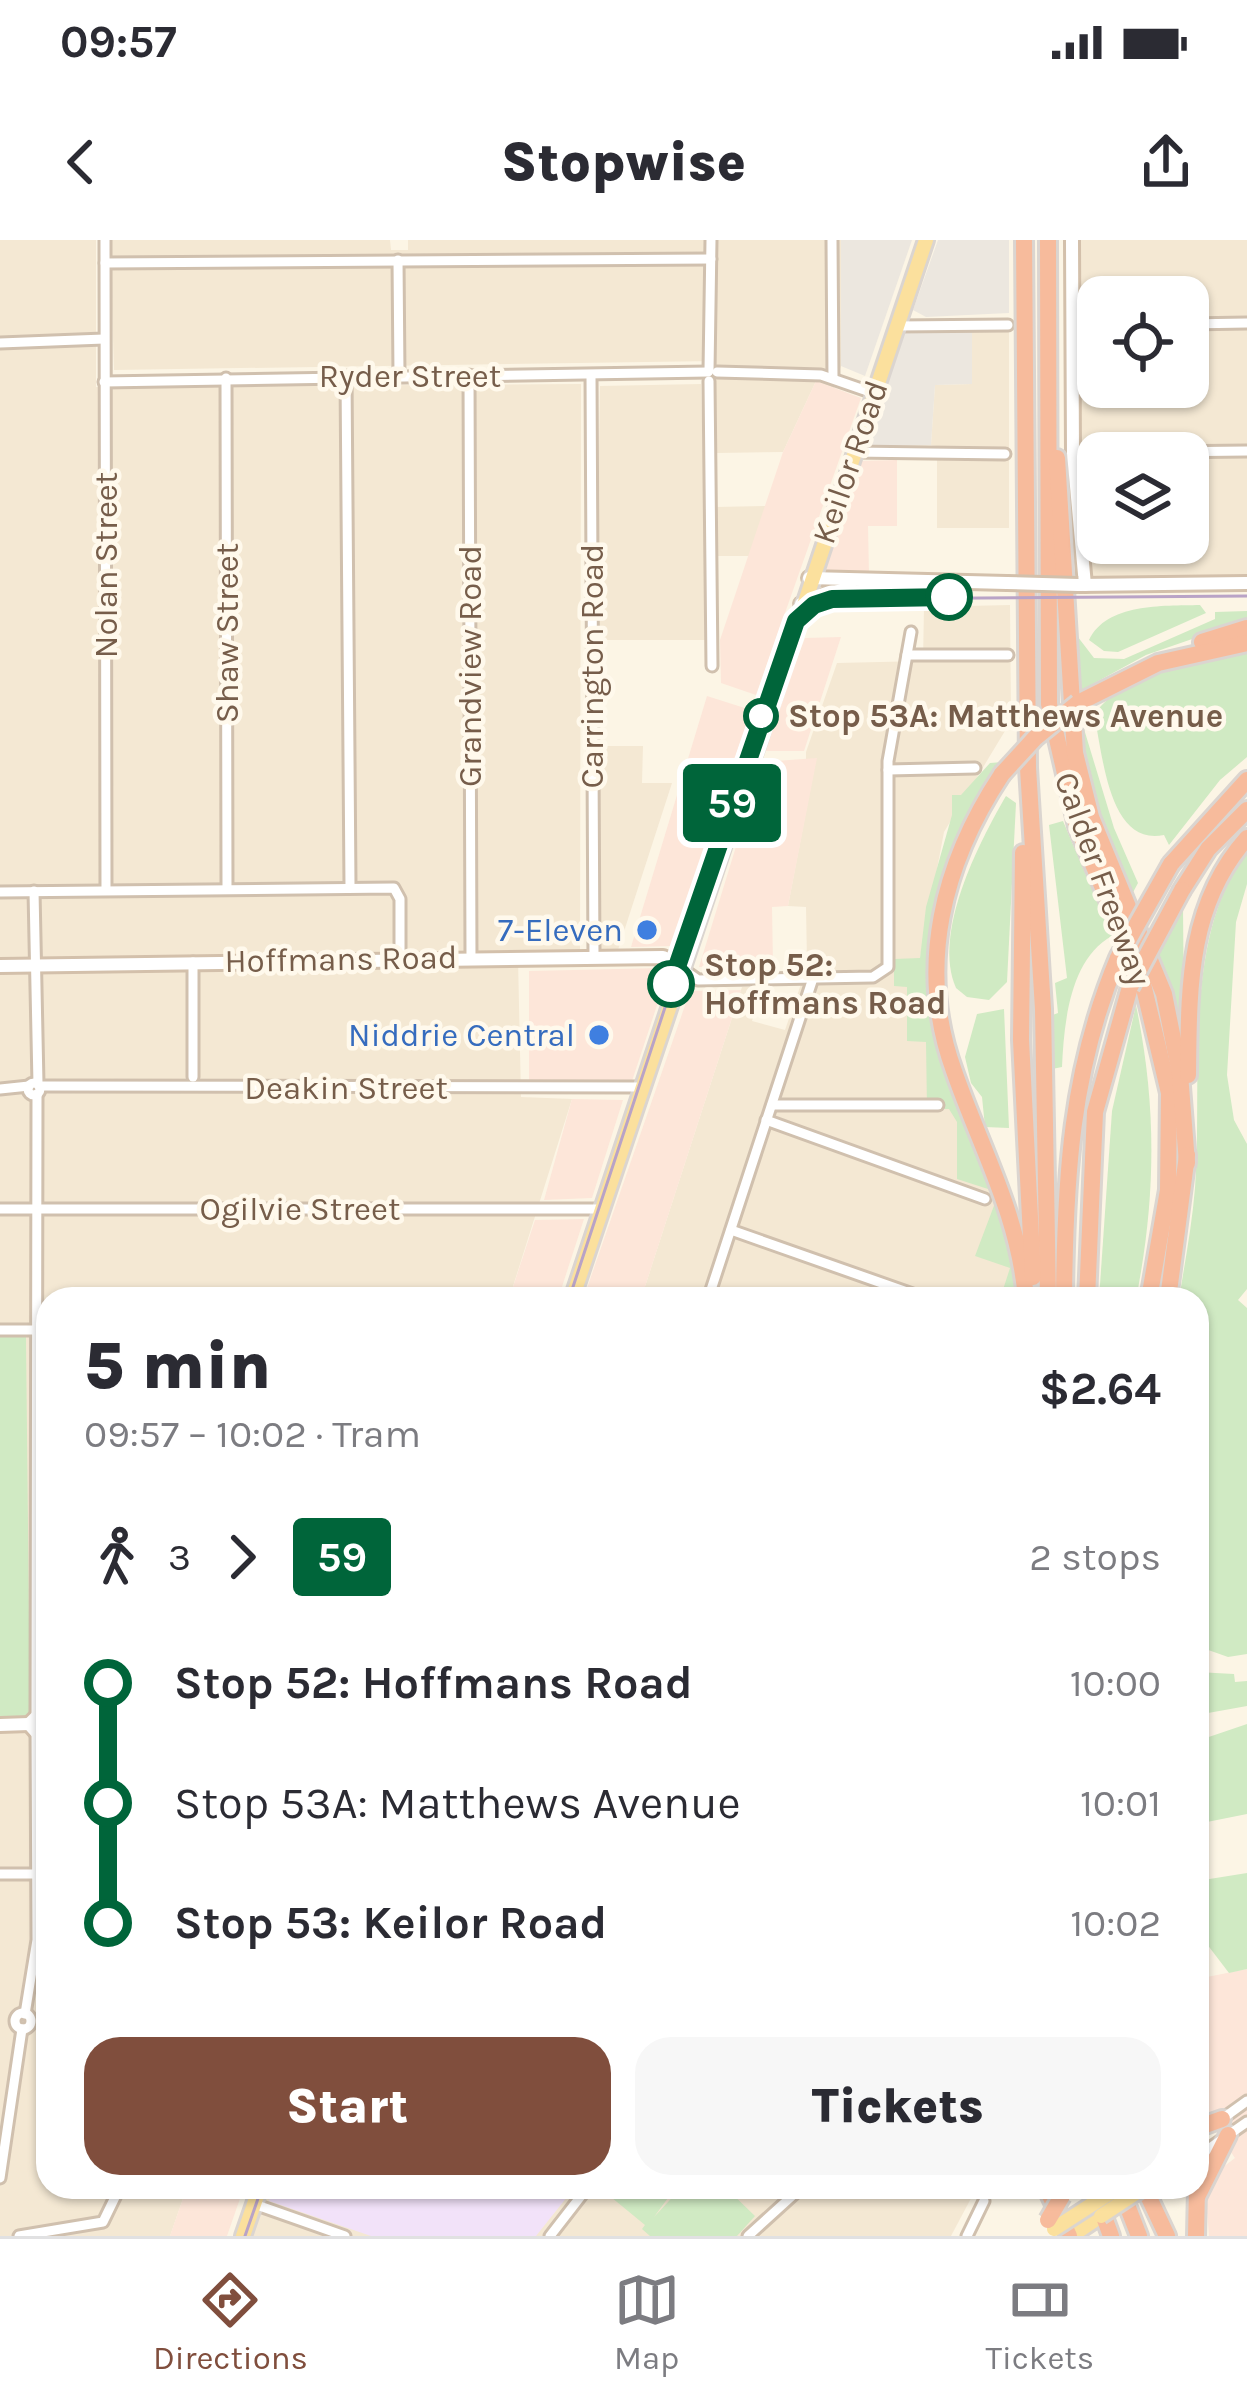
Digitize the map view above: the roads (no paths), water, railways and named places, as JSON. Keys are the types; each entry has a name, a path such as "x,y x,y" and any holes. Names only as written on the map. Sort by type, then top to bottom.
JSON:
{"highway":[{"name":"Calder Freeway","path":"1022,240 1028,768 1043,1010 1048,1287"},
{"name":"Calder Freeway","path":"1048,240 1052,720 1077,826 1151,1008 1172,1123 1168,1190 1151,1287"},
{"path":"1048,406 1055,435 1075,753 1091,817 1169,1011 1187,1163"},
{"path":"1027,1287 1010,1208 953,1070 937,980 940,921 953,864 1002,774 1034,738 1078,703 1158,663 1247,628"},
{"path":"1158,663 1247,643"},
{"path":"1028,768 1021,1040 1030,1287"},
{"path":"1064,1287 1066,1174 1075,1087 1118,958 1171,864 1247,780"},
{"path":"1088,1287 1095,1112 1130,987 1208,849 1247,810"},
{"path":"1170,1287 1187,1163 1191,961 1219,876 1247,838"},
{"path":"1161,1287 1173,1210 1172,1123"},
{"path":"1209,2128 1225,2127 1209,2164"},
{"path":"1054,2232 1064,2199"},
{"path":"1054,2232 1064,2199"},
{"path":"1124,2199 1139,2236"},
{"path":"1150,2199 1167,2236"},
{"path":"1196,2236 1197,2199"}],"main road":[{"name":"Keilor Road","path":"580,1287 680,965 926,240"},
{"path":"1072,240 1073,453 1081,578"},
{"path":"809,578 1247,583"},
{"path":"800,606 868,582"},
{"name":"Hoffmans Road","path":"0,966 471,957 663,957 680,965"},
{"path":"0,1724 36,1724"},
{"path":"243,2236 256,2199"},
{"path":"1068,2199 1106,2225"},
{"path":"1054,2232 1106,2225 1132,2199"}],"street":[{"name":"Nolan Street","path":"105,240 106,890"},
{"path":"711,240 712,666"},
{"path":"832,240 833,378"},
{"path":"105,263 711,259"},
{"path":"398,260 399,375"},
{"path":"1209,323 1247,323"},
{"path":"1072,324 1077,324"},
{"path":"896,326 1008,325"},
{"path":"0,343 104,342"},
{"name":"Ryder Street","path":"105,379 734,374 833,378 873,393"},
{"name":"Grandview Road","path":"470,375 471,957"},
{"name":"Carrington Road","path":"591,375 594,957"},
{"path":"346,376 348,886"},
{"name":"Shaw Street","path":"226,377 227,889"},
{"path":"1073,453 1247,451"},
{"path":"853,452 1005,454"},
{"path":"680,965 698,980 883,973 890,959 888,770 911,632"},
{"path":"907,655 1008,656"},
{"path":"888,770 975,768"},
{"path":"0,892 348,886 398,892 400,958"},
{"path":"34,892 36,1469"},
{"path":"193,962 194,1077"},
{"path":"712,1287 810,975"},
{"name":"Deakin Street","path":"34,1089 640,1087"},
{"path":"0,1089 34,1089"},
{"path":"772,1106 938,1105"},
{"path":"766,1120 985,1199"},
{"name":"Ogilvie Street","path":"0,1209 601,1209"},
{"path":"731,1230 892,1287"},
{"path":"0,1330 35,1330"},
{"path":"0,1874 36,1874"},
{"path":"0,2178 36,1946"},
{"path":"0,2021 36,2022"},
{"path":"1209,2144 1247,2101"},
{"path":"1209,2134 1247,2122"},
{"path":"19,2236 103,2222 114,2199"},
{"path":"550,2236 579,2199"},
{"path":"748,2236 789,2199"},
{"path":"967,2236 984,2201"},
{"path":"254,2204 345,2236"}],"tram line":[{"path":"573,1287 784,646 803,614 837,599 1247,596"},
{"name":"59","path":"671,984 796,621 814,605 832,599 949,597"},
{"path":"245,2236 258,2199"}],"place":[{"name":"Stop 53A: Matthews Avenue","path":"761,716"},
{"name":"7-Eleven","path":"647,930"},
{"name":"Stop 52: Hoffmans Road","path":"671,984"},
{"name":"Niddrie Central","path":"599,1035"}]}
